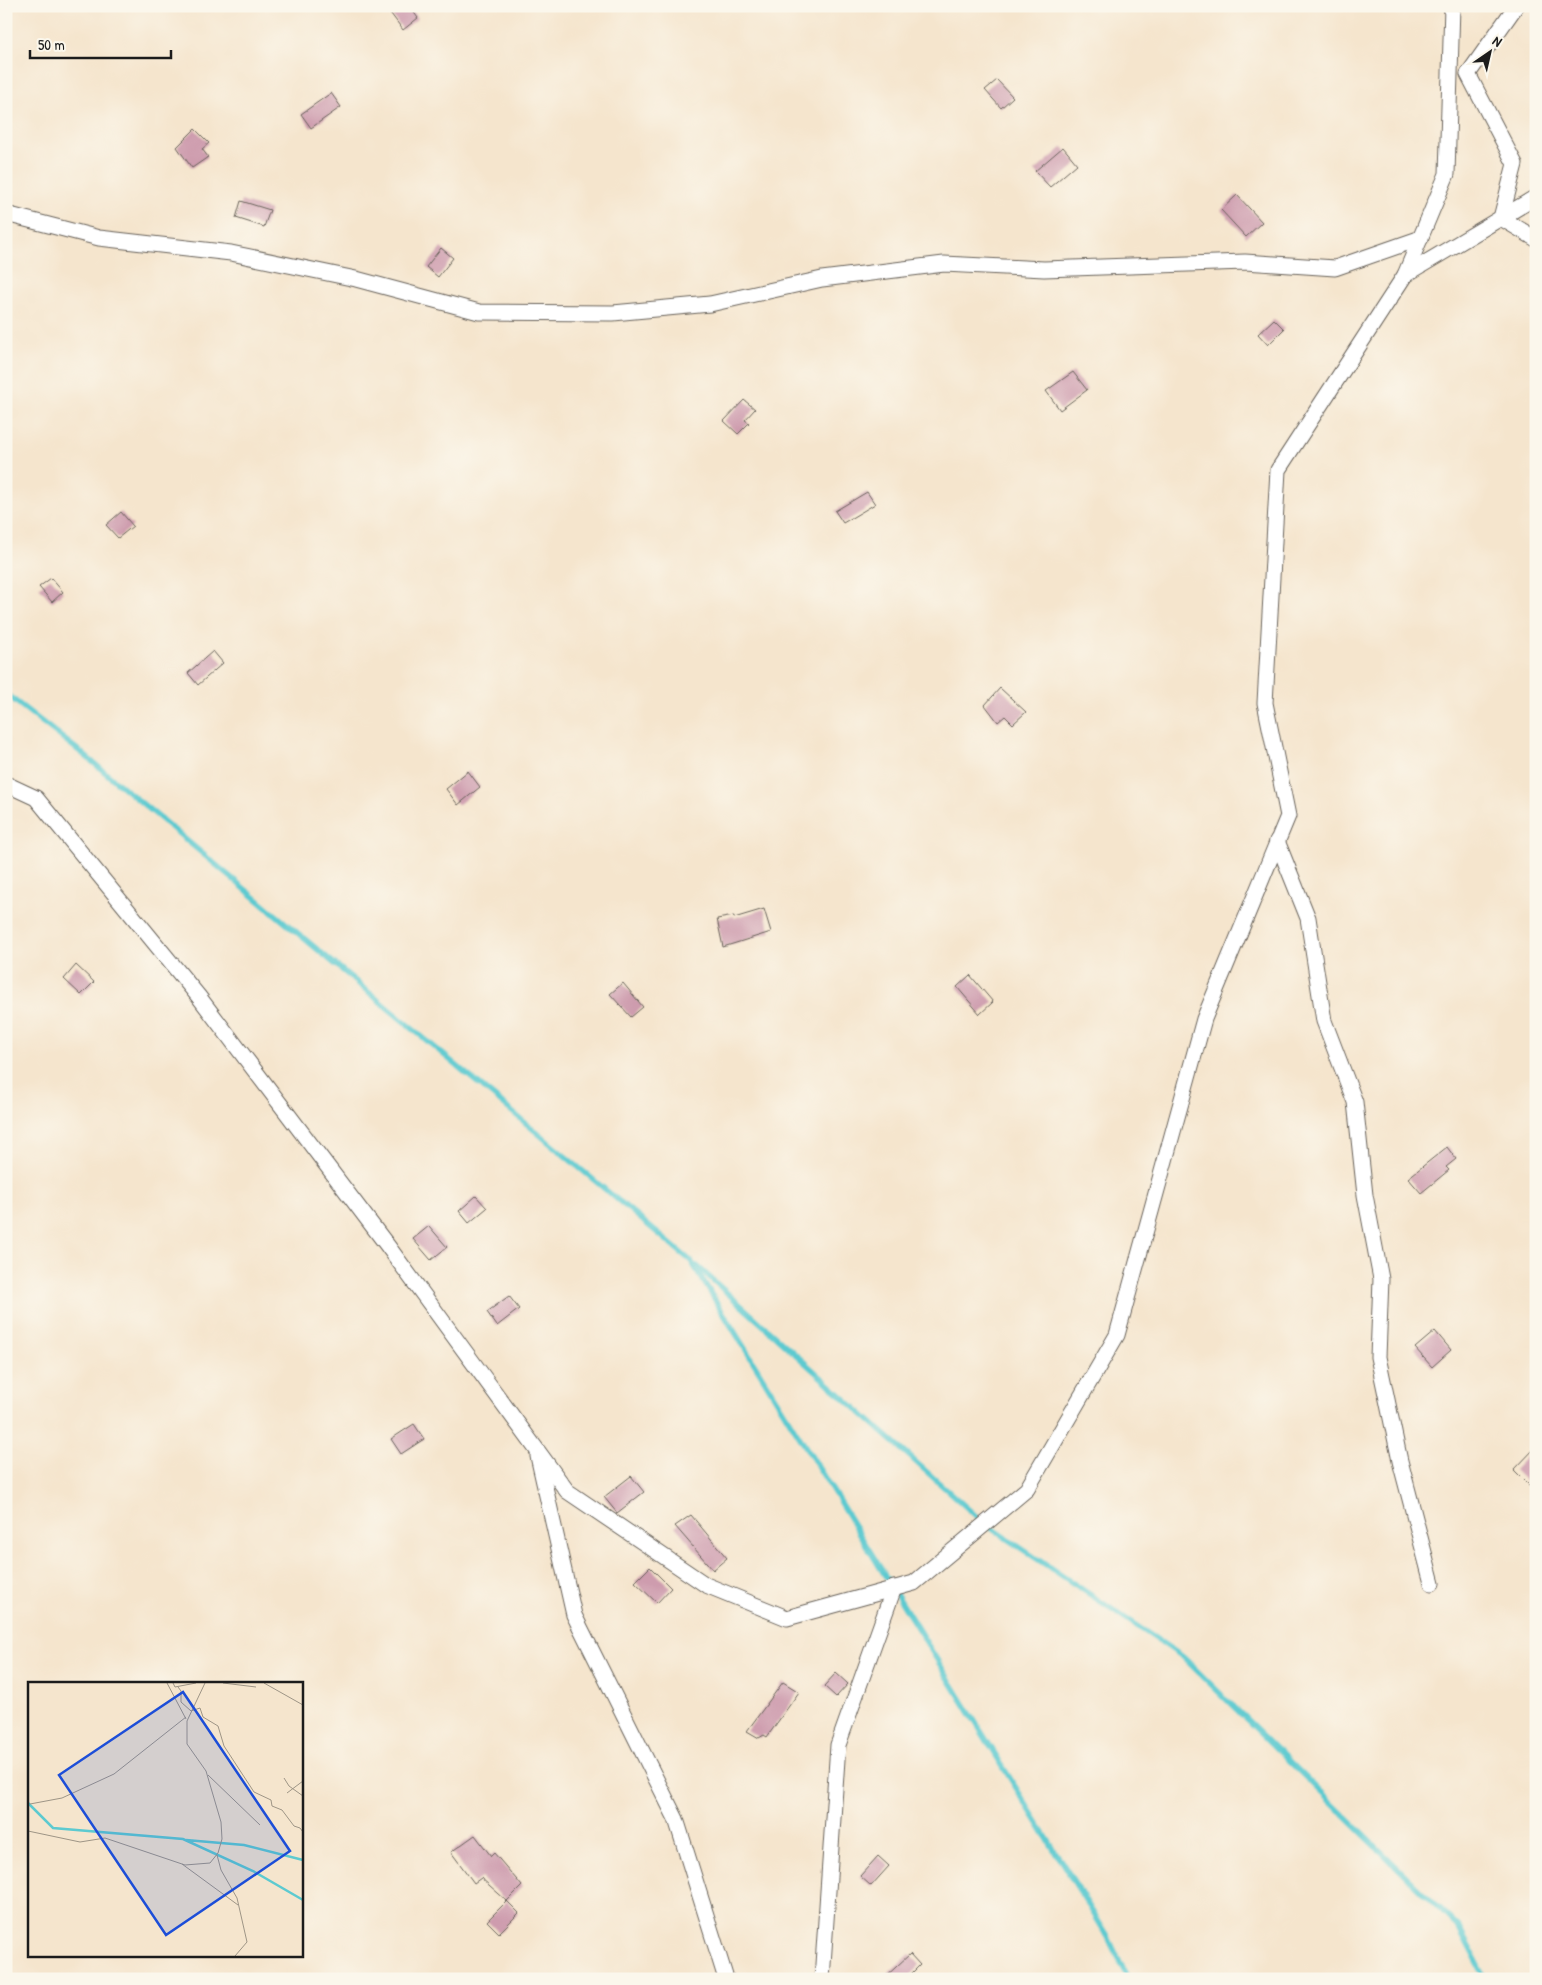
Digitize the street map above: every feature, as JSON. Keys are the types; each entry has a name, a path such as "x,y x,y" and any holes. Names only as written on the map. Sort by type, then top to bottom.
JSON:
{"street":[{"path":"6,784 36,798 199,997 387,1245 567,1491 706,1585 787,1618 914,1583 1027,1489 1117,1335 1204,1019 1288,816 1265,703 1278,470 1405,275 1447,174 1452,6"},
{"path":"1501,218 1515,164 1468,74 1506,17 1516,6"},
{"path":"1405,275 1536,197"},
{"path":"6,214 99,238 231,253 317,271 479,312 612,313 710,304 822,279 944,264 1044,269 1245,262 1335,268 1421,238"},
{"path":"1501,218 1536,239"},
{"path":"1277,841 1308,918 1324,1021 1355,1102 1365,1195 1381,1279 1378,1357 1400,1461 1432,1583"},
{"path":"537,1450 574,1616 676,1819 726,1979"},
{"path":"822,1979 838,1745 894,1588"}],"building":[{"path":"385,6 409,6 418,18 403,30"},
{"path":"997,80 1013,97 1001,108 985,90"},
{"path":"331,93 341,107 311,128 301,114"},
{"path":"195,129 209,143 202,149 208,157 192,168 177,147"},
{"path":"1063,147 1077,164 1050,187 1035,171"},
{"path":"1237,195 1262,222 1246,237 1221,210"},
{"path":"241,201 270,210 264,227 236,218"},
{"path":"441,248 453,258 438,277 426,267"},
{"path":"1274,319 1284,329 1268,345 1258,334"},
{"path":"1073,372 1087,390 1060,410 1046,391"},
{"path":"744,400 755,409 745,420 749,423 738,434 724,421"},
{"path":"867,492 875,504 843,523 835,511"},
{"path":"121,512 133,526 118,538 106,525"},
{"path":"51,578 63,592 52,602 39,587"},
{"path":"213,651 223,663 198,685 188,673"},
{"path":"1000,688 1026,712 1013,724 1005,716 998,722 985,705"},
{"path":"468,771 480,787 458,805 446,789"},
{"path":"764,909 771,932 723,947 717,919 734,916 734,918"},
{"path":"76,965 94,982 81,995 64,979"},
{"path":"970,975 993,1002 980,1014 957,987"},
{"path":"623,983 643,1007 631,1017 610,994"},
{"path":"1447,1147 1456,1159 1446,1167 1449,1170 1421,1193 1408,1178"},
{"path":"476,1196 487,1208 469,1223 459,1211"},
{"path":"429,1226 447,1247 431,1260 413,1239"},
{"path":"509,1296 519,1309 497,1326 487,1312"},
{"path":"1435,1331 1451,1350 1432,1367 1415,1348"},
{"path":"414,1424 424,1439 401,1454 391,1439"},
{"path":"1536,1447 1536,1492 1514,1470"},
{"path":"631,1476 644,1492 617,1513 604,1497"},
{"path":"691,1515 727,1558 713,1570 675,1526"},
{"path":"650,1567 671,1588 657,1603 635,1582"},
{"path":"836,1673 848,1684 836,1697 824,1686"},
{"path":"783,1682 799,1692 767,1737 764,1735 759,1738 747,1731"},
{"path":"475,1835 491,1856 494,1853 522,1886 507,1901 481,1878 474,1883 451,1852"},
{"path":"878,1856 889,1866 871,1886 860,1876"},
{"path":"507,1901 519,1913 499,1933 487,1921"},
{"path":"910,1954 920,1965 906,1979 883,1979"}],"waterway":[{"path":"6,694 83,754 691,1261 1108,1937 1128,1979"},
{"path":"697,1266 985,1524 1183,1657 1459,1928 1486,1979"}]}
